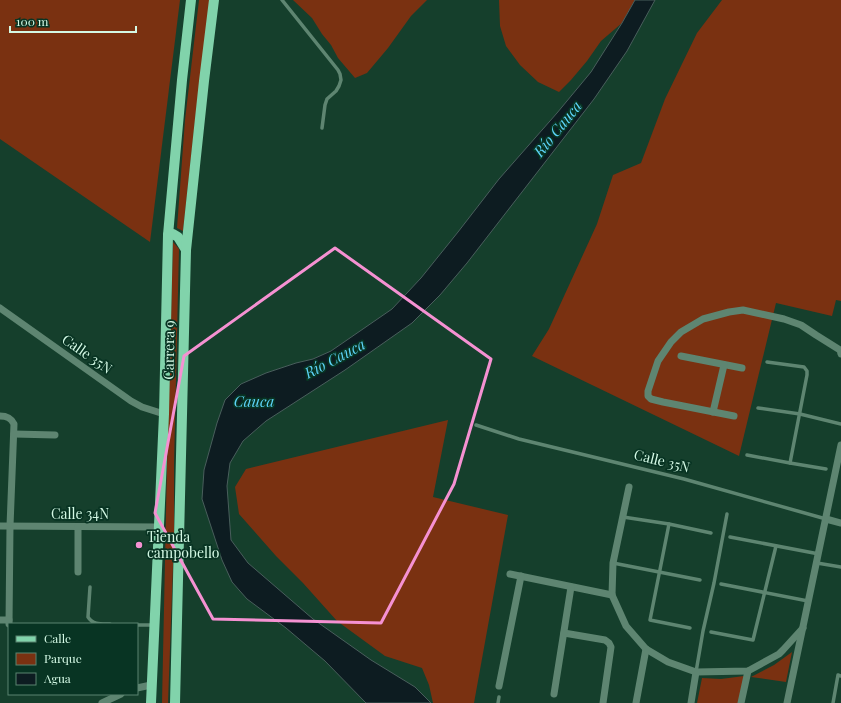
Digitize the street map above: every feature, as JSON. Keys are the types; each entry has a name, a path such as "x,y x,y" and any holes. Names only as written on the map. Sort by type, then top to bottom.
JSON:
{"main road":[{"name":"Carrera 9","path":"151,703 164,414 168,235 191,0"},
{"name":"Carrera 9","path":"175,703 186,250 214,0"},
{"path":"168,235 174,234 178,237 186,250"}],"street":[{"name":"Calle 35N","path":"0,308 131,401 142,407 164,414"},
{"path":"734,416 663,402 651,399 648,396 648,391 658,361 681,332 703,319 743,310 784,319 801,325 841,350"},
{"path":"681,356 742,368"},
{"path":"713,412 724,365"},
{"path":"0,416 6,416 11,419 14,424 10,526 9,622 0,620"},
{"path":"14,434 55,435"},
{"path":"788,703 841,445"},
{"path":"629,487 613,563 612,596 626,626 646,649 668,662 696,672 748,671 779,654 803,628"},
{"name":"Calle 35N","path":"826,519 841,523"},
{"name":"Calle 34N","path":"0,526 159,527"},
{"path":"78,527 78,572"},
{"path":"510,574 612,596"},
{"path":"499,686 521,576"},
{"path":"554,694 571,587"},
{"path":"564,633 609,642 611,647 603,703"},
{"path":"636,703 646,649"},
{"path":"742,703 748,671"},
{"path":"691,703 696,672"},
{"path":"138,688 152,686"},
{"path":"102,703 119,695"}],"lane":[{"path":"282,0 340,74 341,80 339,86 327,99 325,104 322,128"},
{"path":"767,362 804,367 807,371 790,464"},
{"path":"758,408 800,414 841,424"},
{"name":"Calle 35N","path":"476,425 519,439 684,479 826,519"},
{"path":"747,455 790,464 826,469"},
{"path":"696,672 727,514"},
{"path":"623,517 669,524 711,533"},
{"path":"669,524 650,620 690,628"},
{"path":"730,537 819,554"},
{"path":"711,632 753,640 776,546"},
{"path":"613,563 700,580"},
{"path":"817,563 841,567"},
{"path":"721,584 809,601"},
{"path":"90,587 88,617 94,623"},
{"path":"138,625 154,626"},
{"path":"833,703 838,675 841,676"},
{"path":"498,703 500,697"}],"highlighted area":[{"path":"335,248 491,359 454,484 381,623 213,619 155,513 184,356"}],"green space":[{"path":"0,0 180,0 150,242 0,139"},
{"path":"199,0 210,0 183,231 177,228 185,120"},
{"path":"293,0 427,0 411,16 388,48 367,73 355,78 338,58 331,45 312,18"},
{"path":"499,0 635,0 622,23 601,41 587,61 559,92 538,82 520,65 506,46 500,26"},
{"path":"722,0 841,0 841,301 836,300 832,316 776,303 739,456 532,356 549,329 597,224 613,175 641,163 665,99 697,33"},
{"path":"173,242 179,249 174,465 174,538 168,703 162,703 167,466"},
{"path":"448,420 433,497 508,515 474,703 433,703 429,685 422,668 385,656 337,621 239,514 235,487 246,469"},
{"path":"792,652 786,682 751,677 774,665"},
{"path":"744,676 738,703 697,703 702,678 721,679"}],"water":[{"name":"Cauca","path":"635,0 655,0 627,51 594,99 467,263 440,295 412,323 345,370 266,421 243,441 230,463 227,486 231,540 248,563 313,619 371,660 415,687 431,703 366,703 325,661 286,628 247,599 232,582 222,560 202,499 204,470 225,400 241,384 266,373 313,359 331,351 392,309 421,278 499,179 591,72"}],"place":[{"name":"Tienda campobello","path":"139,545"}],"water label":[{"name":"Río Cauca","path":"558,129"},
{"name":"Río Cauca","path":"335,359"}]}
